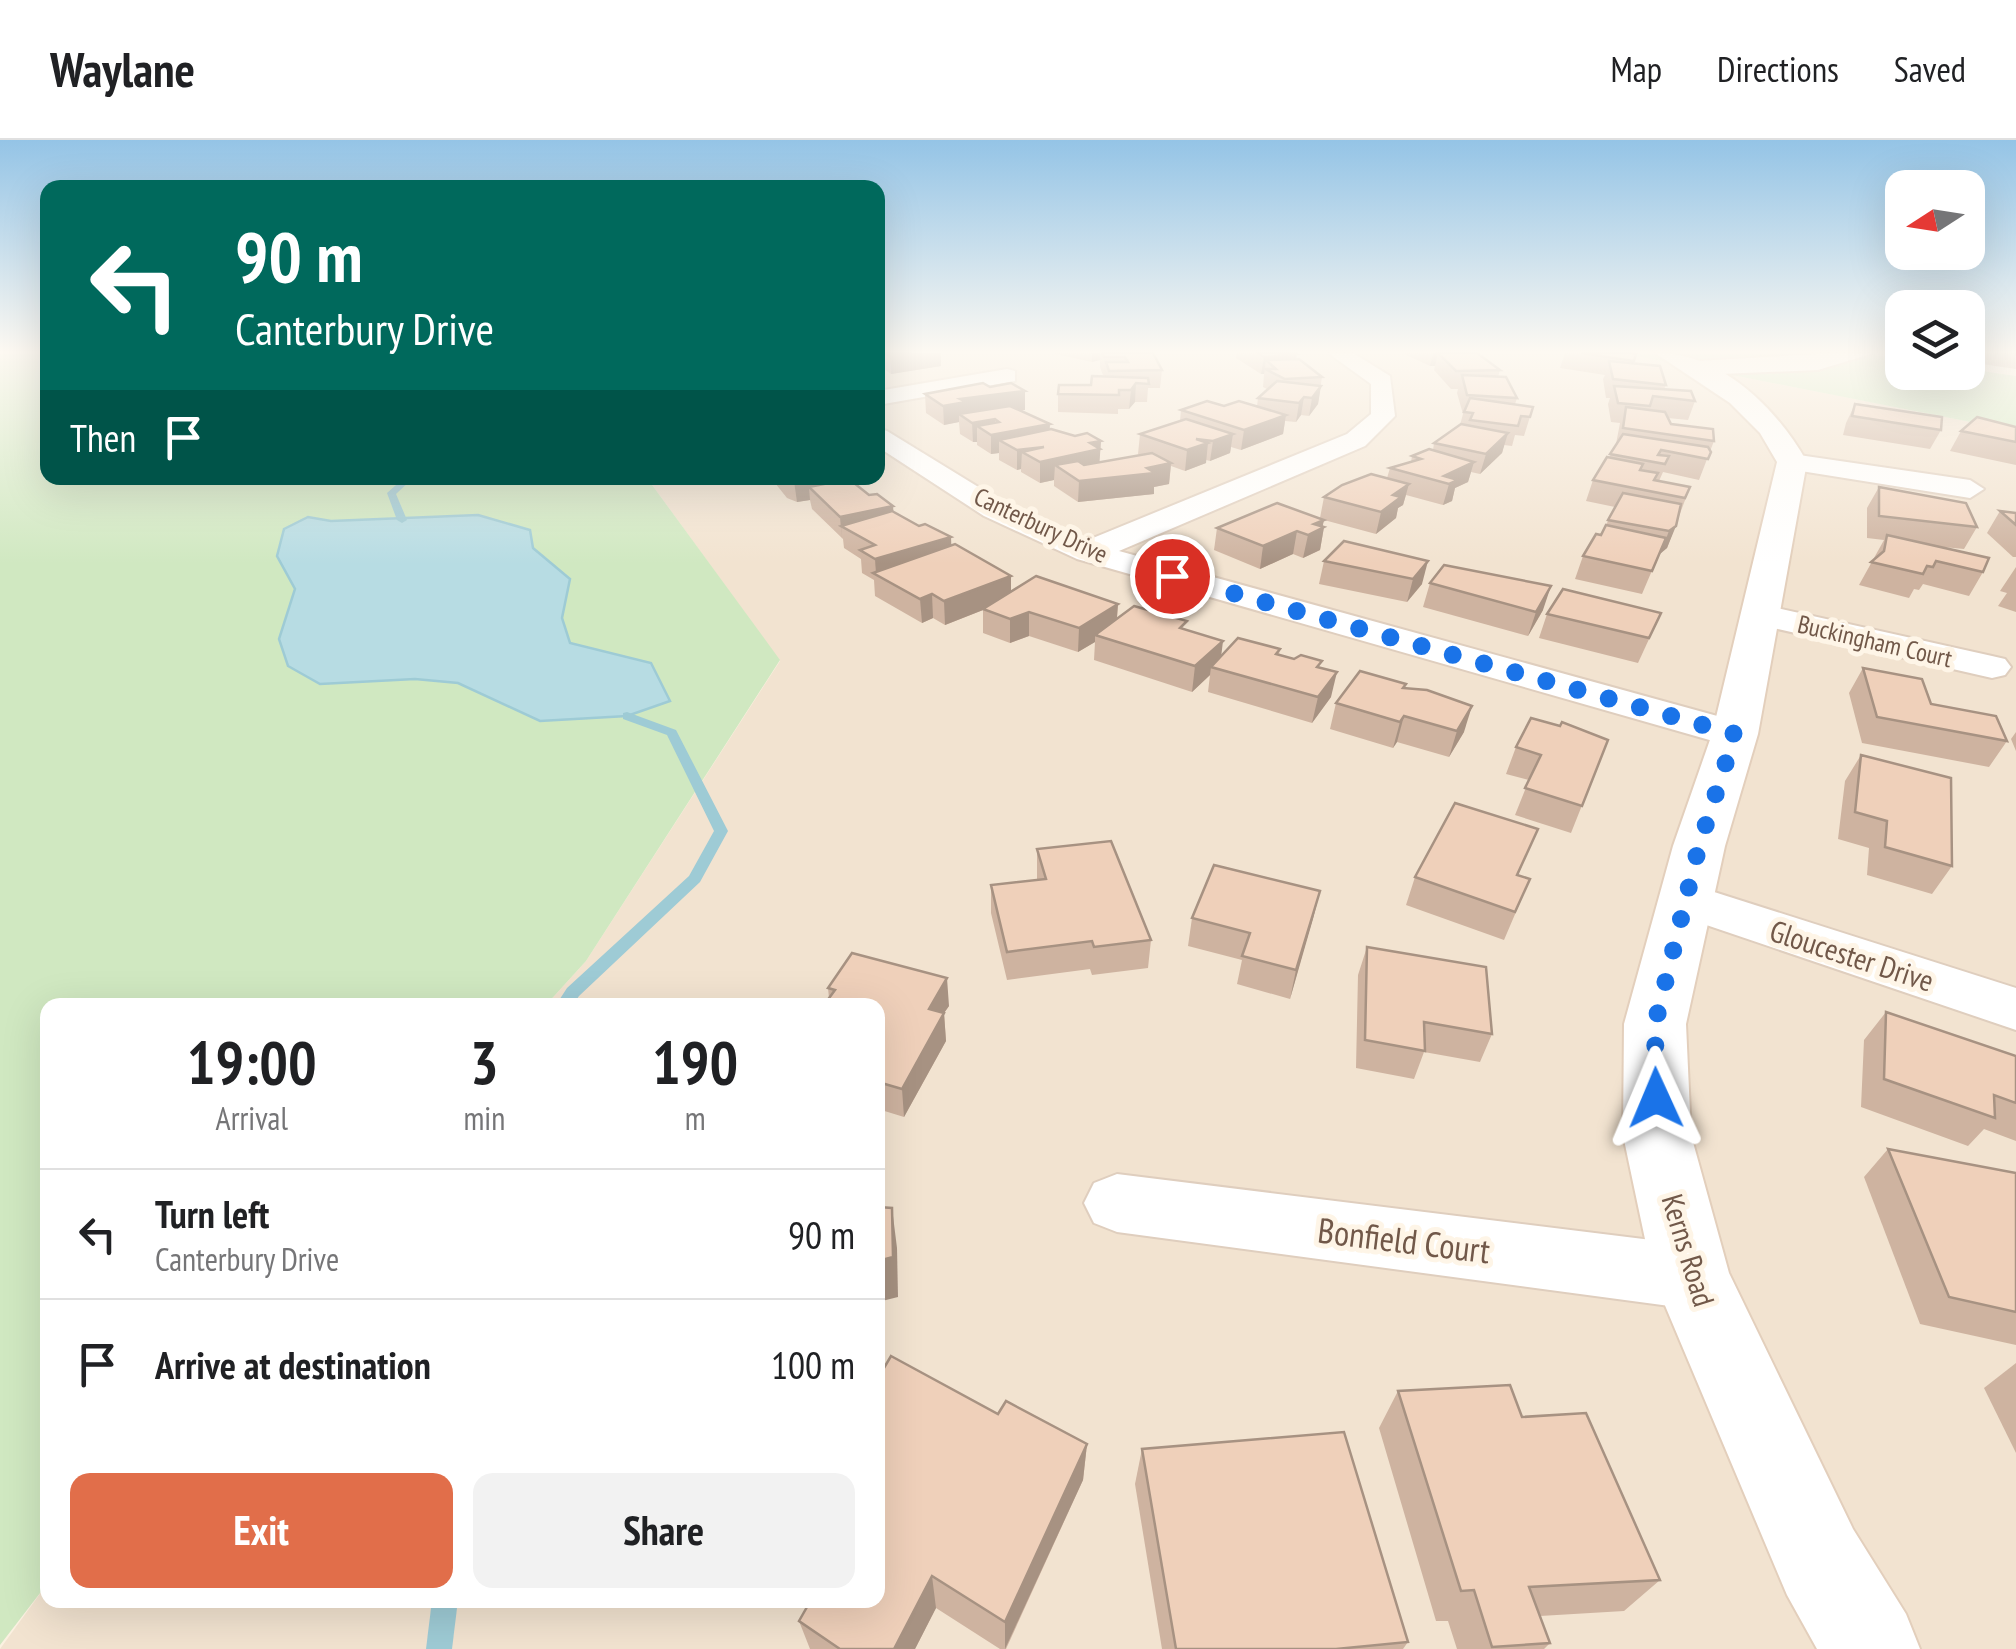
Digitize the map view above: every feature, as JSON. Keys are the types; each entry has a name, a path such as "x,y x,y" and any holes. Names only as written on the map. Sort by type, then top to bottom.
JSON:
{"street":[{"path":"1088,552 1356,440 1375,423"},
{"path":"1766,423 1782,440 1792,462 1970,489"},
{"name":"Canterbury Drive","path":"885,440 995,510 1088,552 1735,734"},
{"name":"Kerns Road","path":"1792,462 1735,734 1699,846 1689,902 1655,1024 1657,1135 1692,1277 1820,1562 1871,1649"},
{"name":"Buckingham Court","path":"1759,615 1992,667"},
{"name":"Gloucester Drive","path":"1689,902 2016,1009"},
{"name":"Bonfield Court","path":"1116,1203 1692,1277"}],"shaded area":[{"path":"885,423 1978,423 2016,431 2016,1649 0,1649 40,1594 40,1608 885,1608 885,998 552,998 586,961 780,661 652,485 885,485"}],"green space":[{"path":"0,423 40,423 40,485 652,485 780,660 586,961 552,998 40,998 40,1593 0,1645"},
{"path":"1978,423 2016,423 2016,431"}],"water":[{"path":"478,515 530,530 533,548 570,579 562,618 570,643 651,663 670,701 627,716 540,721 458,683 415,679 320,684 288,666 279,639 295,589 277,556 284,529 308,517 331,521"}],"building":[{"path":"991,423 1050,424 991,435 977,426"},
{"path":"1172,423 1200,423 1233,434 1213,441 1196,439 1208,443 1187,450 1140,434"},
{"path":"1223,423 1262,423 1244,430"},
{"path":"1624,423 1671,423 1713,429 1714,441 1623,428"},
{"path":"1899,423 1942,423 1941,430"},
{"path":"1970,423 2002,423 2016,427 2016,442 1961,431"},
{"path":"1461,424 1508,433 1486,454 1434,443"},
{"path":"1051,429 1075,436 1087,433 1101,441 1090,443 1100,449 1040,462 1022,452 1044,447 1017,450 999,440"},
{"path":"1623,434 1708,447 1711,452 1708,459 1661,450 1658,455 1669,456 1665,464 1610,454"},
{"path":"1429,449 1474,462 1444,476 1458,480 1449,484 1390,468 1421,459 1412,456"},
{"path":"1152,453 1171,463 1147,468 1155,473 1079,481 1055,465 1078,461 1084,465"},
{"path":"1607,457 1643,464 1640,470 1658,473 1654,480 1690,487 1685,498 1593,480"},
{"path":"1371,474 1409,484 1393,495 1401,497 1381,512 1324,497 1342,485"},
{"path":"856,485 893,506 840,517 809,487"},
{"path":"1879,487 1966,503 1977,527 1879,516"},
{"path":"1623,493 1681,504 1676,526 1669,531 1608,520"},
{"path":"1277,503 1324,520 1314,524 1324,527 1308,535 1297,531 1263,546 1217,528"},
{"path":"892,511 951,537 875,559 860,550 875,545 841,526"},
{"path":"2000,511 2016,513 2016,525"},
{"path":"1606,525 1666,538 1652,571 1583,556"},
{"path":"1887,535 1989,558 1983,572 1936,561 1923,574 1871,562 1884,551"},
{"path":"1344,541 1428,561 1413,579 1324,561"},
{"path":"955,544 1011,576 944,601 932,594 920,599 873,573"},
{"path":"1444,565 1551,586 1536,612 1430,583"},
{"path":"1036,576 1118,604 1079,628 1029,612 1010,619 983,609"},
{"path":"1563,589 1661,613 1649,638 1547,614"},
{"path":"1134,606 1187,621 1180,628 1223,641 1195,666 1095,635"},
{"path":"1238,638 1280,649 1276,654 1294,659 1301,655 1322,661 1317,667 1337,672 1318,697 1211,667"},
{"path":"1863,668 1922,679 1931,704 1996,716 2007,741 1877,717"},
{"path":"1360,671 1406,684 1403,688 1427,690 1472,706 1457,731 1404,716 1400,722 1336,703"},
{"path":"1531,718 1560,726 1562,722 1608,740 1582,806 1525,788 1541,755 1516,747"},
{"path":"1861,755 1951,778 1952,866 1885,847 1887,821 1855,812"},
{"path":"1455,803 1538,829 1517,875 1530,879 1515,912 1415,877"},
{"path":"1111,841 1151,940 1094,947 1092,941 1007,952 991,885 1046,879 1037,849"},
{"path":"1214,865 1320,891 1296,970 1242,956 1250,933 1192,918"},
{"path":"1367,947 1486,967 1492,1034 1424,1022 1425,1051 1365,1040"},
{"path":"852,953 947,978 929,1009 944,1013 902,1089 885,1084 885,998 829,998 835,990 828,988"},
{"path":"1886,1012 2016,1056 2016,1103 1994,1095 1995,1118 1884,1079"},
{"path":"1888,1149 2016,1173 2016,1312 1949,1297"},
{"path":"885,1208 892,1208 893,1257 885,1259"},
{"path":"891,1356 998,1414 1006,1401 1087,1444 1005,1622 932,1576 894,1649 840,1649 799,1621 806,1608 885,1608 885,1366"},
{"path":"1510,1385 1522,1417 1586,1413 1660,1580 1529,1587 1550,1643 1492,1647 1474,1590 1461,1591 1398,1391"},
{"path":"1344,1432 1408,1642 1336,1649 1176,1649 1142,1449"}],"waterway":[{"path":"401,485 391,493 402,520"},
{"path":"569,998 695,879 721,831 672,733 627,716"},
{"path":"439,1649 444,1608"}],"route":[{"path":"1172,576 1735,734 1699,846 1689,902 1655,1024 1656,1098"}]}
